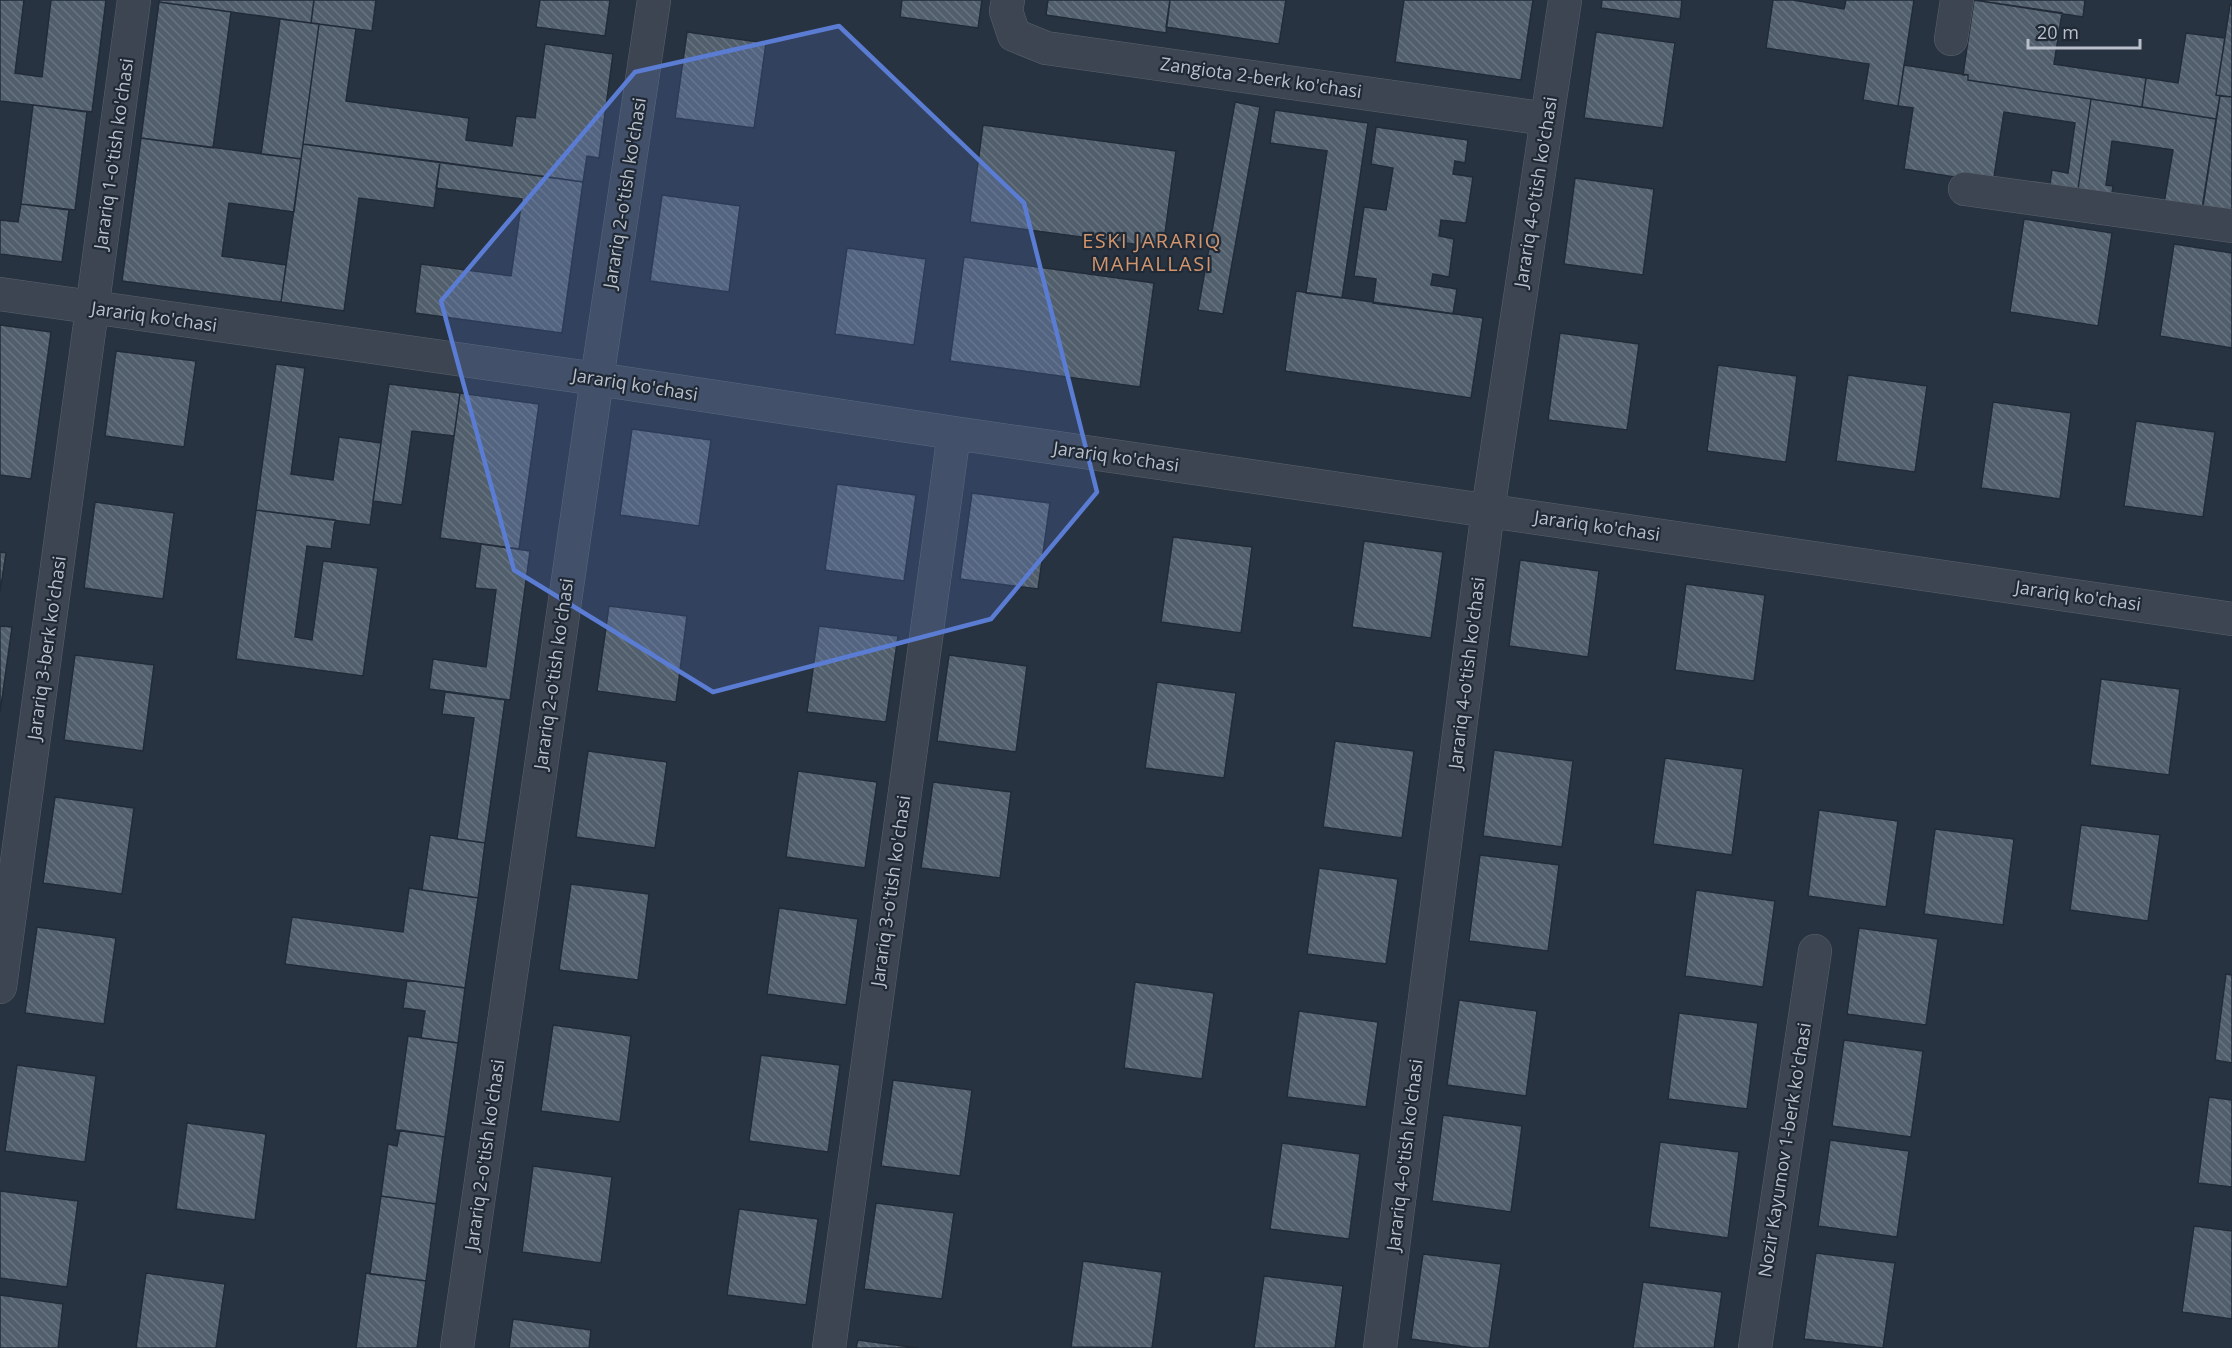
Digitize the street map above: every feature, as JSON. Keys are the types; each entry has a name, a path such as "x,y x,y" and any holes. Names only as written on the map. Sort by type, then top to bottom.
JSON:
{"street":[{"name":"Jarariq 1-o'tish ko'chasi","path":"94,308 134,0"},
{"name":"Jarariq 2-o'tish ko'chasi","path":"457,1348 654,0"},
{"name":"Zangiota 2-berk ko'chasi","path":"1008,0 1006,11 1014,35 1046,48 1547,119"},
{"name":"Jarariq 4-o'tish ko'chasi","path":"1380,1348 1488,510 1566,0"},
{"path":"1951,39 1957,0"},
{"path":"1965,189 2232,226"},
{"name":"Jarariq ko'chasi","path":"0,294 597,379 2232,619"},
{"name":"Jarariq 3-berk ko'chasi","path":"0,987 94,308"},
{"name":"Jarariq 3-o'tish ko'chasi","path":"829,1348 954,433"},
{"name":"Nozir Kayumov 1-berk ko'chasi","path":"1755,1348 1815,951"}],"highlighted area":[{"path":"839,26 1024,203 1097,492 991,619 713,692 514,570 441,301 635,72"}],"building":[{"path":"0,0 24,0 15,73 42,77 51,0 106,0 92,112 0,101"},
{"path":"160,0 314,0 311,23 159,2"},
{"path":"314,0 376,0 372,31 311,23"},
{"path":"540,0 610,0 605,36 536,27"},
{"path":"902,0 982,0 978,28 900,17"},
{"path":"1048,0 1170,0 1166,33 1046,15"},
{"path":"1170,0 1286,0 1279,44 1166,27"},
{"path":"1404,0 1533,0 1521,80 1395,62"},
{"path":"1602,0 1682,0 1680,19 1601,8"},
{"path":"1773,0 1793,0 1844,9 1846,0 1914,0 1898,106 1863,100 1869,64 1766,48"},
{"path":"1974,0 2062,13 2054,64 2146,78 2142,107 1968,80 1968,75 1963,75"},
{"path":"1974,0 2085,0 2083,17"},
{"path":"159,2 231,12 213,148 141,138"},
{"path":"2230,5 2232,5 2232,97 2216,95"},
{"path":"280,19 319,24 301,159 261,154"},
{"path":"319,24 356,29 346,101 469,118 466,140 512,146 516,116 535,118 545,44 613,54 599,158 587,156 583,182 303,144"},
{"path":"687,32 766,43 754,128 675,118"},
{"path":"1596,32 1675,43 1663,128 1584,118"},
{"path":"2186,33 2225,38 2216,95 2220,96 2216,119 2142,107 2146,78 2178,83"},
{"path":"1904,65 1968,75 1968,80 2091,99 2077,196 2049,191 2052,170 2068,173 2075,123 2004,112 1993,183 1904,169 1913,108 1898,106"},
{"path":"2220,96 2232,97 2232,217 2202,212"},
{"path":"2091,99 2216,119 2201,215 2163,209 2173,150 2112,141 2106,185 2113,186 2111,201 2077,196"},
{"path":"1235,102 1260,107 1223,314 1198,310"},
{"path":"33,105 87,112 75,210 21,204"},
{"path":"1275,110 1368,123 1342,298 1306,293 1327,151 1270,143"},
{"path":"983,125 1176,151 1163,248 970,222"},
{"path":"1376,127 1468,140 1465,163 1455,161 1453,174 1473,177 1466,223 1441,220 1439,236 1454,239 1449,277 1433,274 1431,285 1457,289 1453,314 1373,303 1376,279 1354,276 1364,207 1386,210 1393,168 1371,164"},
{"path":"141,138 301,159 294,212 229,203 222,256 286,265 281,302 122,281"},
{"path":"303,144 440,162 434,208 359,198 344,311 281,302"},
{"path":"440,162 583,182 562,333 415,313 421,264 511,276 522,199 436,188"},
{"path":"1575,178 1654,189 1643,275 1564,264"},
{"path":"662,195 740,206 729,292 650,281"},
{"path":"21,204 69,210 62,262 0,254 0,220 18,222"},
{"path":"2024,219 2112,233 2098,326 2010,312"},
{"path":"2174,244 2232,253 2232,348 2160,336"},
{"path":"847,248 926,259 914,345 835,334"},
{"path":"964,257 1154,283 1140,387 950,361"},
{"path":"1296,291 1483,318 1471,398 1285,371"},
{"path":"0,325 51,332 31,479 0,475"},
{"path":"1560,333 1639,344 1627,430 1548,420"},
{"path":"116,351 196,361 184,447 105,436"},
{"path":"276,364 305,368 291,474 333,480 339,437 381,443 370,525 256,510"},
{"path":"1718,365 1797,376 1786,462 1707,451"},
{"path":"1848,375 1927,386 1915,472 1836,461"},
{"path":"389,384 460,393 454,436 412,431 402,505 373,501"},
{"path":"460,393 539,404 519,549 440,538"},
{"path":"1993,402 2071,413 2060,499 1981,488"},
{"path":"2136,421 2215,432 2203,517 2124,506"},
{"path":"632,429 711,440 699,526 620,515"},
{"path":"837,484 916,495 904,581 825,570"},
{"path":"972,493 1050,503 1038,589 960,579"},
{"path":"95,502 174,513 163,599 84,588"},
{"path":"256,510 335,520 331,549 307,546 295,637 312,640 323,561 378,568 363,676 236,659"},
{"path":"1173,537 1252,547 1241,633 1161,622"},
{"path":"1364,541 1443,552 1431,638 1352,627"},
{"path":"481,544 530,551 510,700 429,689 433,659 486,667 496,590 475,588"},
{"path":"0,552 6,553 0,592"},
{"path":"1520,560 1599,571 1588,657 1509,646"},
{"path":"1686,584 1765,595 1754,681 1675,670"},
{"path":"609,606 687,616 676,702 597,691"},
{"path":"0,626 12,627 0,713"},
{"path":"819,626 898,636 886,722 807,712"},
{"path":"75,655 154,665 143,751 64,740"},
{"path":"949,655 1027,666 1016,752 937,741"},
{"path":"2101,679 2180,689 2169,775 2090,765"},
{"path":"1157,682 1236,693 1224,778 1145,768"},
{"path":"445,692 505,700 485,843 457,839 474,718 442,714"},
{"path":"1335,741 1414,751 1402,838 1323,827"},
{"path":"1494,750 1573,761 1562,847 1483,836"},
{"path":"588,751 667,762 655,848 576,837"},
{"path":"1665,758 1743,769 1732,855 1653,844"},
{"path":"798,771 877,782 865,868 786,857"},
{"path":"933,782 1011,792 1000,878 921,868"},
{"path":"55,797 134,808 122,894 43,883"},
{"path":"1819,810 1898,821 1886,907 1808,896"},
{"path":"2081,825 2160,835 2148,921 2070,910"},
{"path":"1935,829 2014,839 2003,925 1924,914"},
{"path":"430,835 485,843 478,898 422,890"},
{"path":"1480,855 1559,865 1548,951 1469,941"},
{"path":"1319,868 1398,879 1386,964 1307,954"},
{"path":"571,884 649,894 638,980 559,970"},
{"path":"409,888 478,898 465,988 285,964 292,917 403,932"},
{"path":"1696,890 1775,901 1763,987 1685,976"},
{"path":"779,908 858,919 846,1005 767,994"},
{"path":"37,927 116,938 104,1024 25,1013"},
{"path":"1859,928 1938,939 1926,1025 1847,1014"},
{"path":"2226,974 2232,975 2232,1063 2215,1060"},
{"path":"407,980 465,988 458,1043 421,1038 425,1011 403,1008"},
{"path":"1135,982 1214,993 1202,1079 1124,1068"},
{"path":"1459,1000 1537,1011 1526,1096 1447,1085"},
{"path":"1299,1011 1378,1022 1366,1107 1287,1097"},
{"path":"1679,1013 1758,1023 1747,1109 1668,1099"},
{"path":"553,1025 631,1036 620,1122 541,1111"},
{"path":"408,1036 458,1043 445,1137 395,1130"},
{"path":"1844,1040 1923,1051 1911,1137 1832,1126"},
{"path":"761,1055 840,1065 828,1152 749,1141"},
{"path":"17,1065 96,1076 85,1162 5,1151"},
{"path":"893,1080 972,1090 960,1176 881,1166"},
{"path":"2209,1097 2232,1100 2232,1187 2198,1183"},
{"path":"1443,1115 1522,1126 1511,1212 1432,1201"},
{"path":"187,1123 266,1134 255,1220 176,1209"},
{"path":"400,1130 445,1137 436,1204 381,1196 388,1144 397,1146"},
{"path":"1830,1140 1909,1151 1897,1237 1818,1226"},
{"path":"1660,1142 1739,1152 1728,1238 1649,1227"},
{"path":"1282,1143 1360,1154 1349,1239 1270,1229"},
{"path":"533,1166 612,1177 601,1263 522,1252"},
{"path":"0,1191 78,1201 67,1287 0,1278"},
{"path":"381,1196 436,1204 426,1281 370,1274"},
{"path":"876,1203 954,1213 942,1299 864,1289"},
{"path":"739,1209 818,1219 806,1305 727,1295"},
{"path":"2194,1226 2232,1231 2232,1319 2182,1312"},
{"path":"1816,1253 1895,1263 1883,1348 1804,1339"},
{"path":"1423,1254 1501,1264 1489,1348 1411,1339"},
{"path":"1083,1261 1162,1272 1152,1348 1071,1347"},
{"path":"146,1273 225,1284 216,1348 136,1348"},
{"path":"366,1273 426,1281 417,1348 356,1348"},
{"path":"1264,1276 1343,1286 1335,1348 1254,1348"},
{"path":"1643,1282 1722,1292 1714,1348 1633,1348"},
{"path":"0,1295 63,1304 58,1348 0,1348"},
{"path":"513,1319 591,1330 589,1348 509,1348"},
{"path":"858,1340 918,1348 856,1348"}],"district":[{"name":"ESKI JARARIQ MAHALLASI","path":"1152,252"}]}
